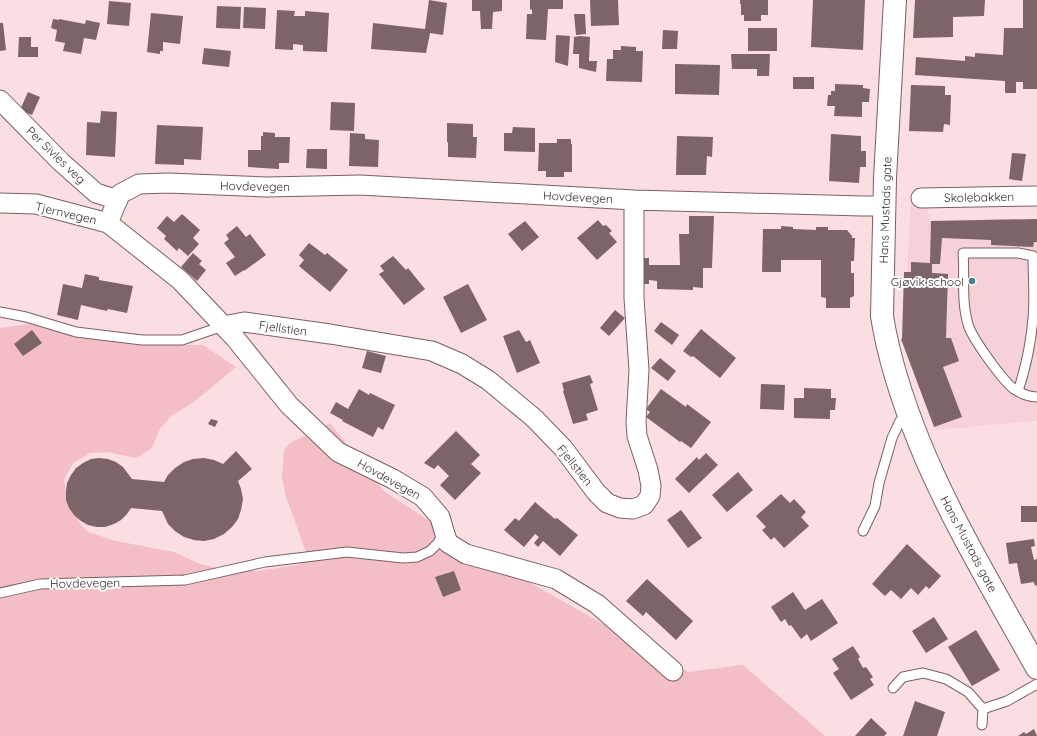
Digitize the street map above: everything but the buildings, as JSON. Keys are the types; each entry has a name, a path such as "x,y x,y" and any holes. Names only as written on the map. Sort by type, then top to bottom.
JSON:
{"main road":[{"name":"Hans Mustads gate","path":"896,0 885,178 882,316 885,338 908,416 933,476 961,532 1037,668"}],"street":[{"name":"Per Sivles veg","path":"0,100 61,162 96,193 118,200"},
{"name":"Hovdevegen","path":"673,671 597,604 556,578 466,554 448,542 440,517 423,497 393,479 338,452 289,405 235,338 180,280 108,223 120,194 139,184 168,183 267,187 360,185 634,200 885,206"},
{"name":"Skolebakken","path":"921,198 1037,196"},
{"name":"Fjellstien","path":"223,326 244,322 330,334 432,351 462,364 488,380 534,418 563,448 596,492 607,503 620,508 633,509 644,505 650,496 651,486 648,470 636,436 639,370 634,298 634,200"},
{"name":"Tjernvegen","path":"0,203 36,204 108,223"}],"lane":[{"path":"1018,391 1026,368 1033,317 1034,286 1032,256 1018,253 964,252 964,301 968,324 982,350 1013,388 1018,391 1029,397 1037,397"},
{"path":"0,312 26,317 76,332 142,340 182,340 223,326"},
{"path":"863,531 875,506 879,483 892,438 900,421 908,416"},
{"name":"Hovdevegen","path":"0,593 40,584 185,580 265,562 347,552 403,558 417,557 430,552 438,543 444,531"},
{"path":"893,688 903,677 923,673 946,678 968,692 983,708 982,725"},
{"path":"983,708 1007,701 1037,684"}],"shaded area":[{"name":"Gjøvik school","path":"918,191 924,191 930,221 1037,219 1037,421 936,430 904,341 911,196"},
{"path":"28,324 75,326 133,345 203,345 236,367 194,402 171,416 159,430 152,448 136,458 108,452 90,453 73,463 64,480 68,499 81,525 88,532 116,541 174,552 200,564 229,571 258,571 297,565 306,562 306,552 286,497 282,477 284,450 290,443 330,423 385,492 488,559 688,672 743,665 825,736 0,736 0,328"}],"place":[{"name":"Gjøvik school","path":"972,281"}]}
